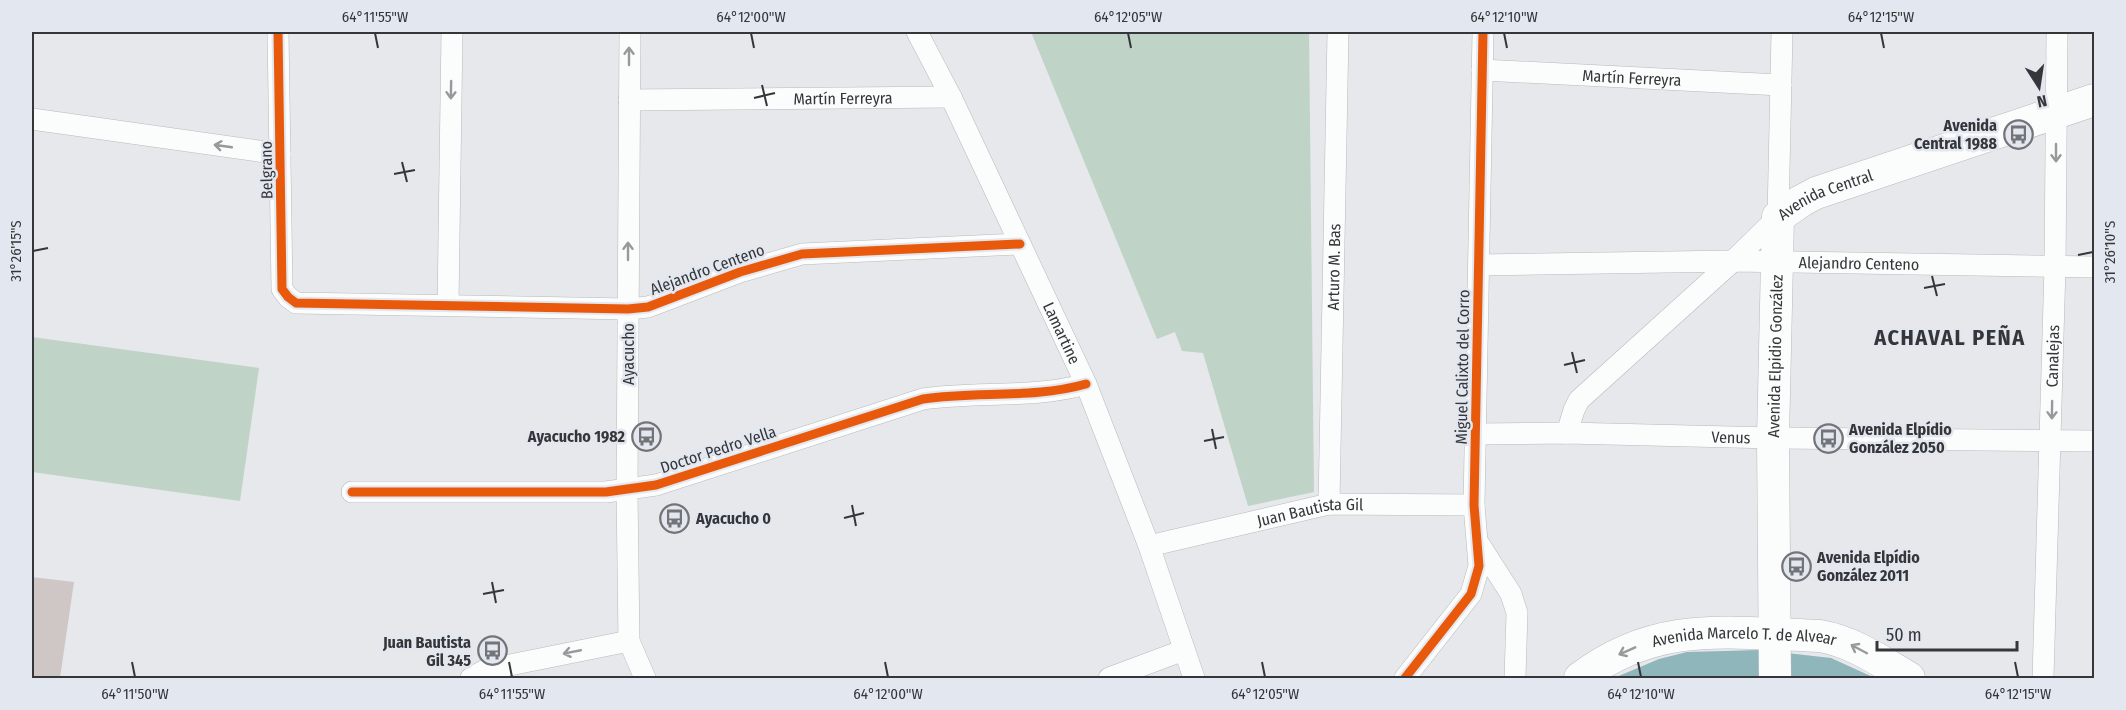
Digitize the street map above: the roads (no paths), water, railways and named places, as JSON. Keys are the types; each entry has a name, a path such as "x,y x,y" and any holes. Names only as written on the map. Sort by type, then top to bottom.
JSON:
{"main road":[{"name":"Avenida Central","path":"1778,217 1816,193 2094,100"},
{"name":"Avenida Elpidio González","path":"1775,678 1773,438 1778,217"},
{"name":"Avenida Marcelo T. de Alvear","path":"1580,678 1627,650 1679,634 1704,632 1775,640 1820,636 1838,639 1909,678"}],"street":[{"name":"Belgrano","path":"278,32 282,289 296,303"},
{"path":"448,304 452,32"},
{"name":"Ayacucho","path":"629,641 627,490 630,32"},
{"name":"Lamartine","path":"917,32 951,96 1086,384 1149,546 1194,678"},
{"name":"Arturo M. Bas","path":"1329,504 1338,32"},
{"name":"Miguel Calixto del Corro","path":"1405,678 1471,594 1479,567 1479,543 1474,505 1483,32"},
{"name":"Avenida Elpidio González","path":"1778,217 1782,32"},
{"name":"Canalejas","path":"2043,678 2055,267 2057,32"},
{"name":"Martín Ferreyra","path":"1482,70 1781,85"},
{"name":"Martín Ferreyra","path":"629,100 951,96"},
{"path":"32,119 280,154"},
{"name":"Avenida Central","path":"1567,433 1574,410 1580,400 1778,217"},
{"name":"Alejandro Centeno","path":"296,303 628,309 648,307 740,272 802,254 1020,244"},
{"name":"Alejandro Centeno","path":"1479,265 1733,261 2094,267"},
{"name":"Doctor Pedro Vella","path":"352,492 606,492 627,490 656,485 923,399 1060,391 1086,384"},
{"name":"Venus","path":"1476,434 1567,433 1773,438 2094,441"},
{"name":"Juan Bautista Gil","path":"1149,546 1329,504 1474,505"},
{"name":"Miguel Calixto del Corro","path":"1479,543 1511,594 1517,613 1515,678"},
{"path":"478,674 629,641 645,678"},
{"path":"1109,678 1184,650"}],"water":[{"path":"1760,650 1831,658 1875,678 1614,678 1659,659 1687,652"}],"place":[{"name":"Avenida Central 1988","path":"2018,134"},
{"name":"Ayacucho 1982","path":"646,436"},
{"name":"Avenida Elpídio González 2050","path":"1828,438"},
{"name":"Ayacucho 0","path":"675,518"},
{"name":"Avenida Elpídio González 2011","path":"1796,566"},
{"name":"Juan Bautista Gil 345","path":"492,651"}],"district":[{"name":"ACHAVAL PEÑA","path":"1950,337"}]}
